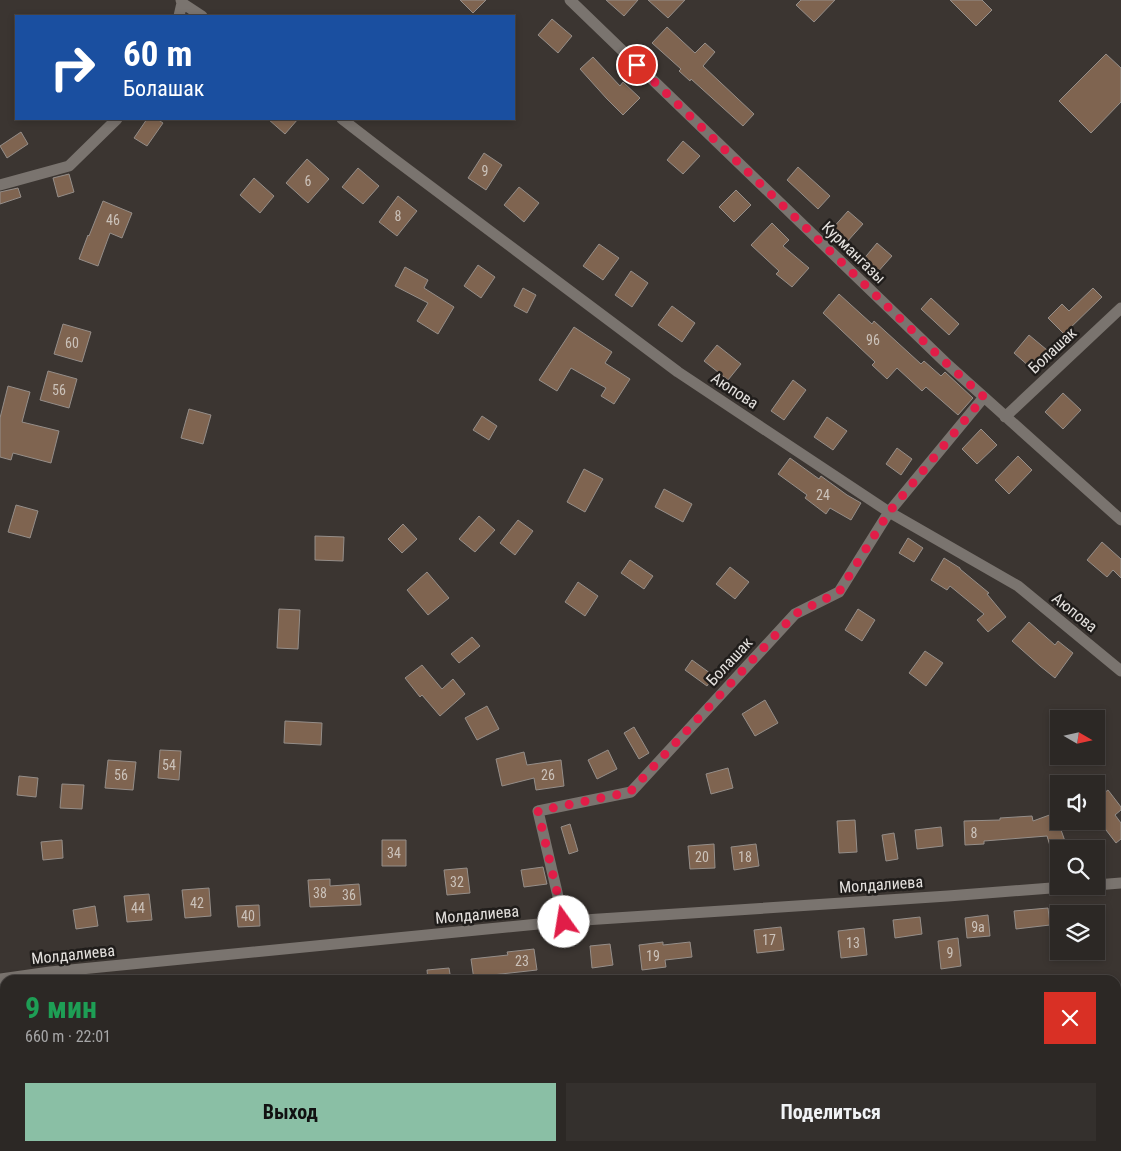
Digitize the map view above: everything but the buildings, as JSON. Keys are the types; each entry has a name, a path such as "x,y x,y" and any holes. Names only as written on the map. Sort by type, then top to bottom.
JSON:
{"street":[{"name":"Курмангазы","path":"570,0 945,362 1121,520"},
{"path":"179,15 182,1 201,15"},
{"path":"0,186 69,166 116,120"},
{"name":"Аюпова","path":"343,120 678,372 889,512 1018,586 1121,671"},
{"name":"Болашак","path":"1006,417 1121,308"},
{"name":"Болашак","path":"564,922 538,811 630,792 795,614 839,592 889,512 984,397"},
{"path":"1105,884 1121,883"},
{"name":"Молдалиева","path":"30,975 564,922 1050,888"}],"route":[{"path":"564,922 538,811 630,792 795,614 839,592 889,512 984,397 945,362 637,65"}]}
